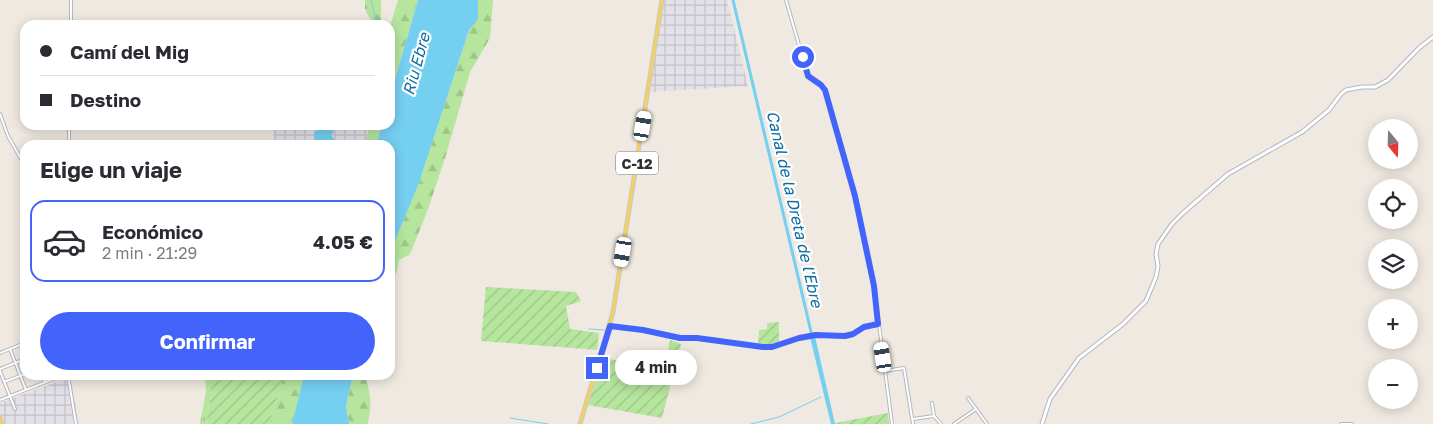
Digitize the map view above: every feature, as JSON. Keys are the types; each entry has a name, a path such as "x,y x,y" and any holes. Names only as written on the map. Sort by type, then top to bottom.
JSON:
{"main road":[{"name":"C-12","path":"580,424 610,326 662,0"},
{"path":"0,418 2,424"}],"street":[{"path":"71,0 71,20"},
{"path":"786,0 808,76 825,90 855,196 874,286 892,424"},
{"path":"1043,423 1046,409 1052,397 1079,358 1123,324 1146,301 1156,277 1158,244 1183,213 1228,174 1302,132 1329,110 1346,90 1375,87 1388,80 1433,37"},
{"path":"0,114 8,136 20,157"},
{"path":"610,326 643,330 680,338 697,338 772,347 815,335 845,336 853,334 864,327 878,324"},
{"path":"0,353 20,345"},
{"path":"4,382 20,376 10,349"},
{"path":"15,409 0,370 20,361"},
{"path":"885,371 904,368 914,424"},
{"path":"22,380 26,390"},
{"path":"0,400 50,380"},
{"path":"69,380 76,424"},
{"path":"968,398 987,424"},
{"path":"932,403 934,416 940,424"},
{"path":"954,424 976,409"},
{"path":"913,420 934,416"},
{"path":"1341,424 1352,424"}],"shaded area":[{"path":"664,0 727,0 748,86 650,92"},
{"path":"273,130 369,130 366,140 274,140"},
{"path":"62,380 71,380 79,424 4,424 0,415 0,403"}],"green space":[{"path":"365,0 381,0 381,20 371,20 365,10"},
{"path":"398,0 418,0 395,80 395,20 392,20"},
{"path":"478,0 493,0 490,38 470,72 446,155 411,252 399,260 395,275 395,241 419,183 469,30 478,18"},
{"path":"369,130 380,130 378,140 366,140"},
{"path":"486,287 576,292 581,301 566,306 570,329 599,333 597,350 481,341"},
{"path":"779,322 779,344 758,344 759,330 767,329 767,323"},
{"path":"670,340 681,344 662,418 588,405 603,357 664,372"},
{"path":"205,380 211,380 211,396 206,424 200,424 206,391"},
{"path":"211,380 282,380 269,424 206,424 211,396"},
{"path":"282,380 303,380 292,424 269,424"},
{"path":"352,380 366,380 370,399 368,424 349,424 346,406"},
{"path":"888,413 889,424 835,424 835,423"}],"water":[{"name":"Riu Ebre","path":"418,0 478,0 478,18 469,30 419,183 395,241 395,140 378,140 380,130 395,130 395,80"},
{"path":"317,130 333,130 334,132 331,135 334,139 315,140 314,133"},
{"path":"814,332 835,424 831,424 809,333"},
{"path":"303,380 352,380 346,406 349,424 292,424"}],"waterway":[{"path":"371,0 376,20"},
{"name":"Canal de la Dreta de l'Ebre","path":"733,0 812,336"},
{"path":"614,325 631,328"},
{"path":"589,329 605,330"},
{"path":"751,424 779,417 821,397"},
{"path":"510,418 548,424"}],"route":[{"path":"597,368 610,326 643,330 680,338 697,338 772,347 799,338 816,335 845,336 853,334 864,327 878,324 874,286 855,196 842,148 825,90 808,76 803,57"}]}
